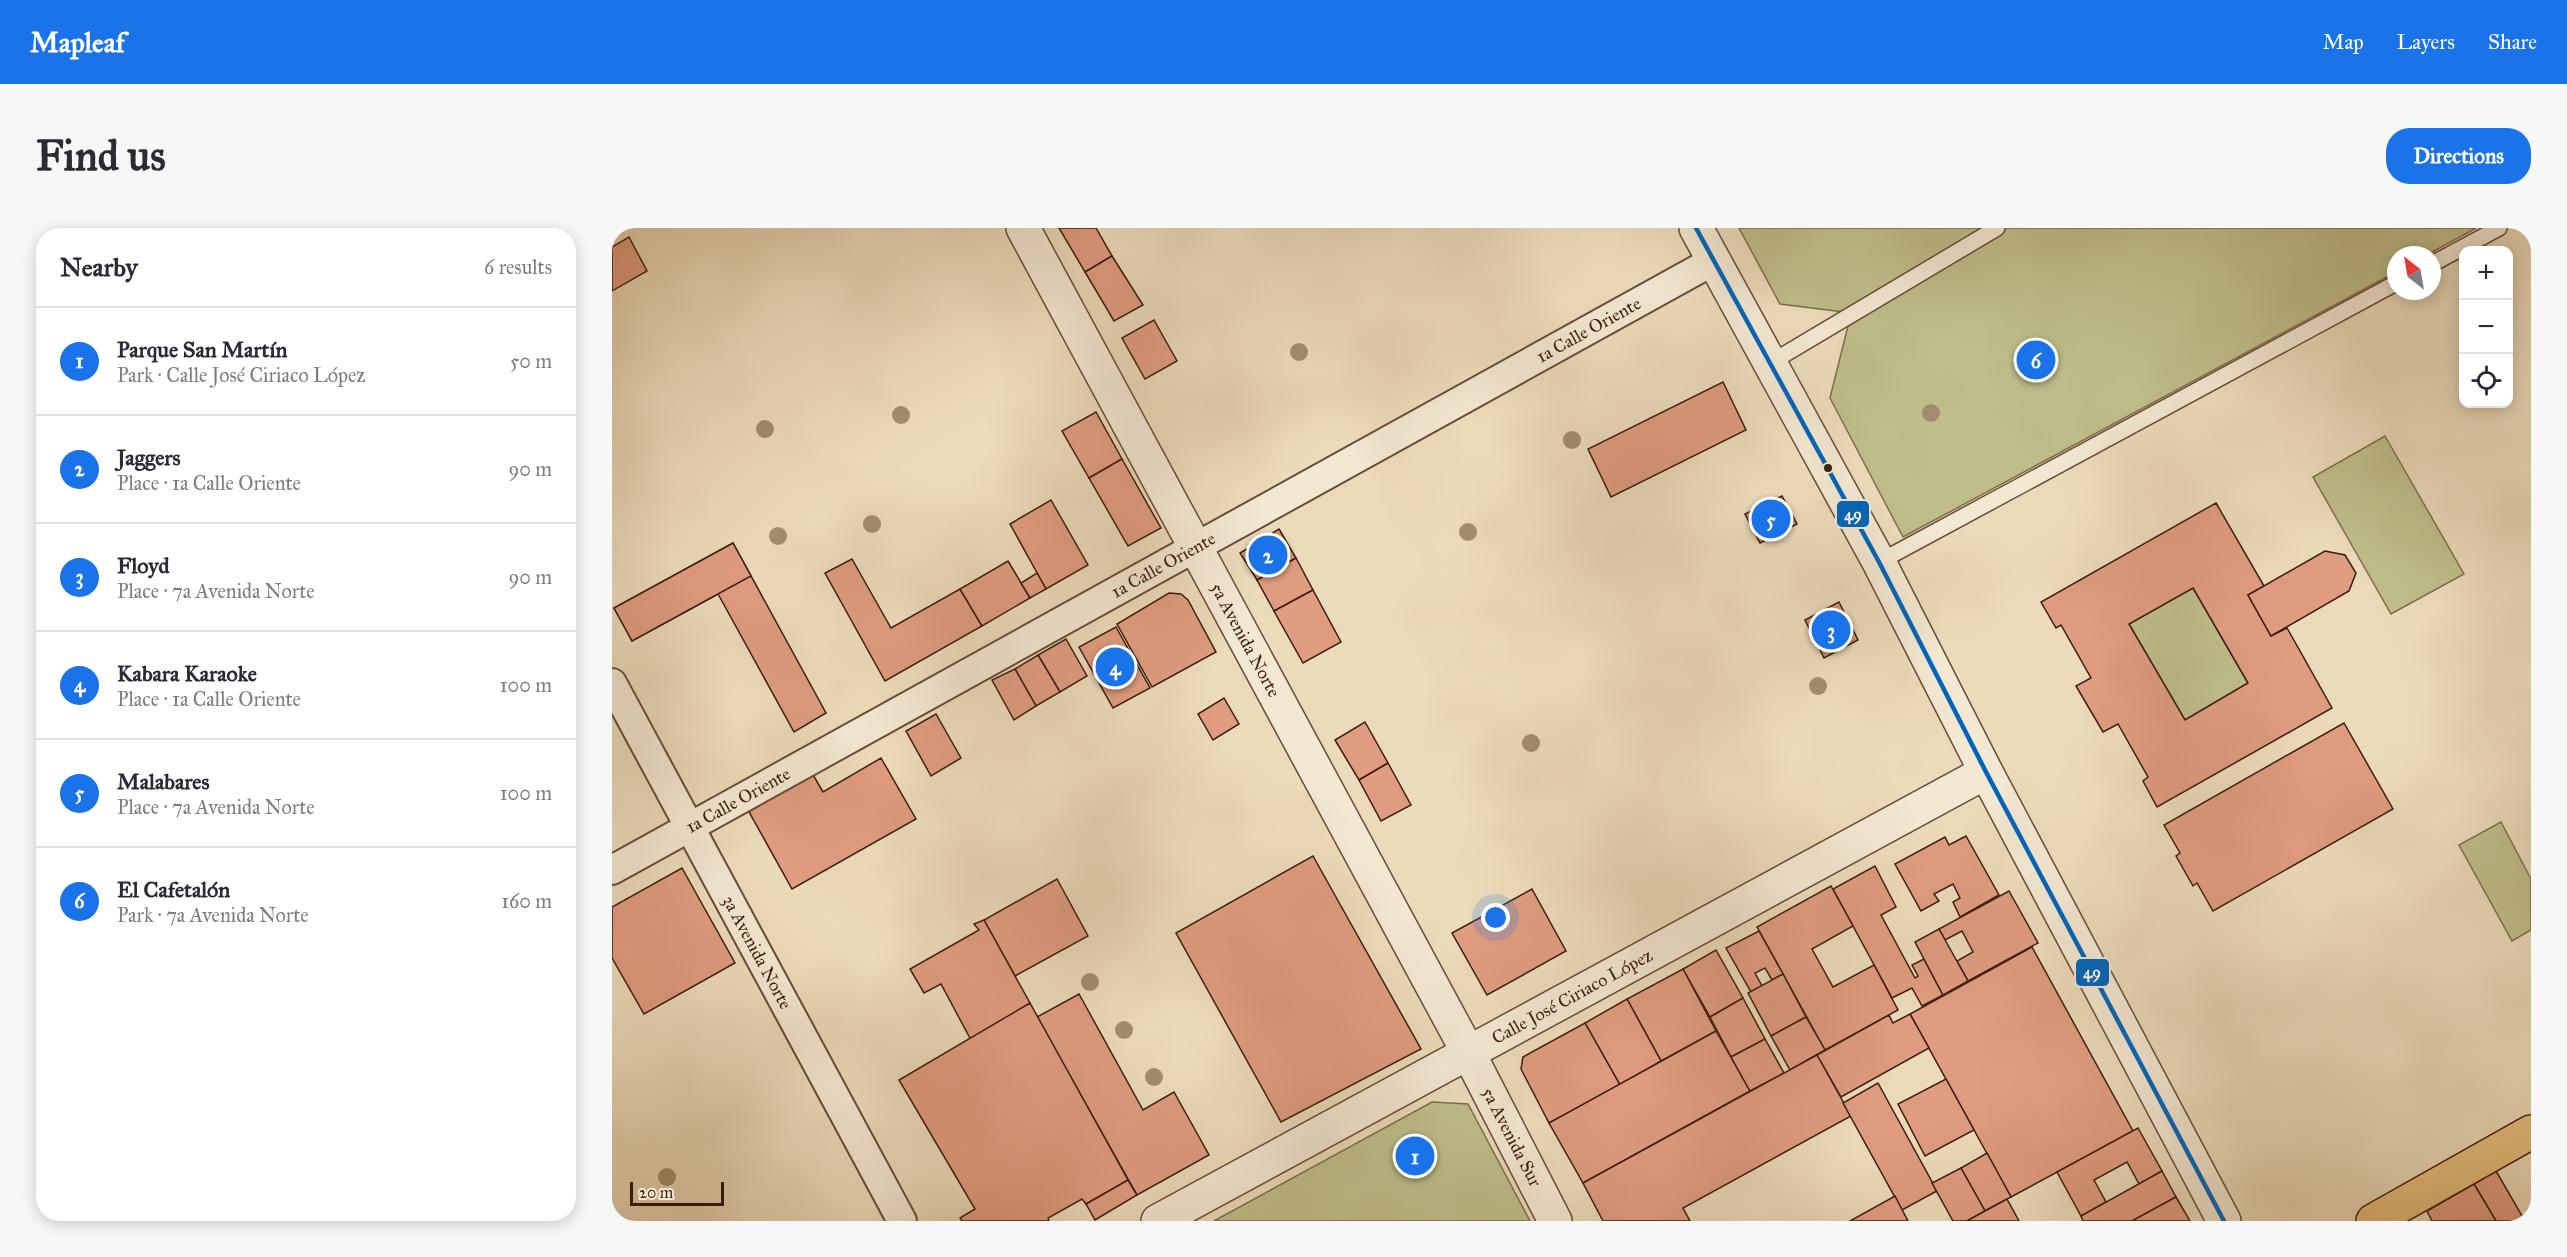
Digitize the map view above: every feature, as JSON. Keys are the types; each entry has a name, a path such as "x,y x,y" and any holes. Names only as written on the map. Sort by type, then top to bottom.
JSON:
{"main road":[{"path":"2373,1221 2531,1132"}],"street":[{"name":"5a Avenida Norte","path":"1023,228 1468,1052"},
{"path":"1696,228 1879,562 1986,772 2224,1221"},
{"name":"1a Calle Oriente","path":"612,870 1713,261"},
{"name":"3a Avenida Norte","path":"612,682 902,1221"},
{"name":"Calle José Ciriaco López","path":"1158,1221 1986,772"},
{"name":"5a Avenida Sur","path":"1468,1052 1555,1221"}],"lane":[{"path":"1770,363 1997,228"},
{"path":"2441,259 2499,228"},
{"path":"1879,562 2387,288"}],"shaded area":[{"path":"1739,228 2476,228 2441,247 2387,246 2387,277 1903,537 1830,398 1849,322 1844,312 1780,304"},
{"path":"2385,436 2464,574 2391,614 2313,477"},
{"path":"2193,588 2248,683 2185,720 2129,624"},
{"path":"2501,822 2531,879 2531,930 2512,941 2459,845"},
{"path":"1432,1102 1468,1104 1530,1221 1214,1221"}],"building":[{"path":"1059,228 1096,228 1112,256 1085,272"},
{"path":"629,237 647,271 612,291 612,247"},
{"path":"1112,256 1143,305 1114,321 1085,272"},
{"path":"1154,320 1177,361 1145,379 1122,338"},
{"path":"1723,382 1746,430 1611,497 1588,449"},
{"path":"1096,412 1122,459 1089,478 1062,431"},
{"path":"1122,459 1161,528 1128,546 1089,478"},
{"path":"1782,496 1797,524 1760,543 1745,514"},
{"path":"1051,500 1088,565 1046,589 1010,524"},
{"path":"2216,503 2264,586 2248,595 2271,636 2287,628 2332,708 2157,807 2143,781 2148,777 2118,724 2103,732 2076,686 2091,678 2061,625 2056,628 2041,602","holes":["2193,588 2248,683 2185,720 2129,624"]},
{"path":"1279,529 1296,558 1257,580 1240,553"},
{"path":"733,543 826,713 794,732 718,594 632,641 614,608"},
{"path":"733,543 751,576 632,641 614,608"},
{"path":"2325,551 2345,555 2356,573 2349,591 2271,636 2248,595"},
{"path":"1296,558 1313,590 1274,611 1257,580"},
{"path":"852,559 891,628 960,589 982,626 885,681 825,573"},
{"path":"1008,561 1030,598 982,626 960,589"},
{"path":"1037,573 1046,589 1030,598 1021,583"},
{"path":"1313,590 1341,642 1303,663 1274,611"},
{"path":"1169,593 1181,594 1188,600 1216,652 1152,687 1117,624"},
{"path":"1839,602 1858,640 1824,658 1805,620"},
{"path":"1116,627 1150,688 1113,708 1079,647"},
{"path":"1066,639 1087,676 1060,692 1038,655"},
{"path":"1038,655 1060,692 1036,706 1015,669"},
{"path":"1015,669 1036,706 1014,720 992,680"},
{"path":"1224,698 1239,724 1213,740 1198,714"},
{"path":"936,714 961,758 931,776 906,731"},
{"path":"1365,722 1388,763 1359,780 1335,740"},
{"path":"2344,723 2393,809 2213,911 2197,883 2193,886 2176,856 2180,853 2164,825"},
{"path":"881,758 916,819 792,889 748,810 812,773 823,792"},
{"path":"1388,763 1411,805 1381,821 1359,780"},
{"path":"1966,836 1999,895 1960,917 1953,902 1960,898 1953,884 1934,894 1939,901 1921,911 1895,864 1945,837 1949,845"},
{"path":"1313,856 1421,1049 1281,1122 1176,933"},
{"path":"1875,866 1896,907 1881,915 1915,978 1918,976 1912,965 1924,959 1943,995 1922,1006 1912,988 1892,998 1833,889"},
{"path":"682,868 735,963 644,1014 612,958 612,907"},
{"path":"1057,879 1088,936 1015,976 984,920"},
{"path":"1831,886 1853,926 1812,949 1833,987 1874,965 1898,1010 1825,1050 1757,927"},
{"path":"1532,889 1566,951 1487,995 1452,933"},
{"path":"2009,891 2038,943 1968,981 1957,961 1973,952 1962,931 1945,940 1939,929"},
{"path":"984,920 1030,1003 971,1040 941,984 924,993 910,969 979,930 974,924"},
{"path":"1939,929 1968,981 1943,995 1915,942"},
{"path":"1759,931 1783,974 1772,980 1765,968 1755,973 1762,986 1751,992 1726,948"},
{"path":"2032,947 2133,1131 2011,1197 1910,1014"},
{"path":"1716,950 1743,998 1710,1017 1683,969"},
{"path":"1683,969 1716,1031 1661,1061 1627,999"},
{"path":"1783,974 1806,1017 1771,1036 1748,993"},
{"path":"1079,994 1143,1110 1174,1092 1209,1155 1137,1195 1037,1017"},
{"path":"1743,998 1765,1039 1731,1057 1710,1017"},
{"path":"1627,999 1661,1061 1620,1085 1585,1023"},
{"path":"1030,1003 1128,1180 1086,1204 1082,1199 1048,1218 1049,1221 962,1221 960,1218 975,1209 899,1080"},
{"path":"1910,1014 1929,1048 1841,1097 1817,1055 1889,1015 1893,1023"},
{"path":"1806,1017 1825,1050 1790,1070 1771,1036"},
{"path":"1585,1023 1620,1085 1549,1123 1521,1069 1523,1057"},
{"path":"1716,1031 1750,1091 1583,1183 1549,1123"},
{"path":"1765,1039 1784,1073 1750,1091 1731,1057"},
{"path":"1817,1055 1851,1116 1683,1208 1690,1221 1603,1221 1583,1183"},
{"path":"1946,1079 1974,1130 1925,1156 1898,1104"},
{"path":"1878,1083 1937,1191 1902,1210 1843,1103"},
{"path":"2138,1128 2162,1171 2139,1184 2127,1162 2094,1180 2106,1202 2081,1216 2057,1172"},
{"path":"1987,1153 2011,1197 1985,1211 1961,1168"},
{"path":"1961,1168 1985,1211 1967,1221 1953,1221 1932,1183"},
{"path":"2162,1171 2176,1197 2132,1221 2083,1221 2081,1216"},
{"path":"2496,1171 2525,1221 2496,1221 2474,1184"},
{"path":"1128,1180 1137,1195 1095,1220 1086,1204"},
{"path":"2474,1184 2496,1221 2432,1221 2427,1211"},
{"path":"1895,1196 1908,1221 1850,1221"},
{"path":"2176,1197 2190,1221 2132,1221"},
{"path":"2007,1199 2019,1221 1967,1221 1985,1211"}],"transit line":[{"name":"49","path":"1696,228 1879,562 1986,772 2224,1221"}],"place":[{"name":"El Cafetalón","path":"2036,360"},
{"name":"Malabares","path":"1771,519"},
{"name":"Jaggers","path":"1268,555"},
{"name":"Floyd","path":"1831,630"},
{"name":"Kabara Karaoke","path":"1115,667"},
{"name":"Parque San Martín","path":"1415,1156"}]}
